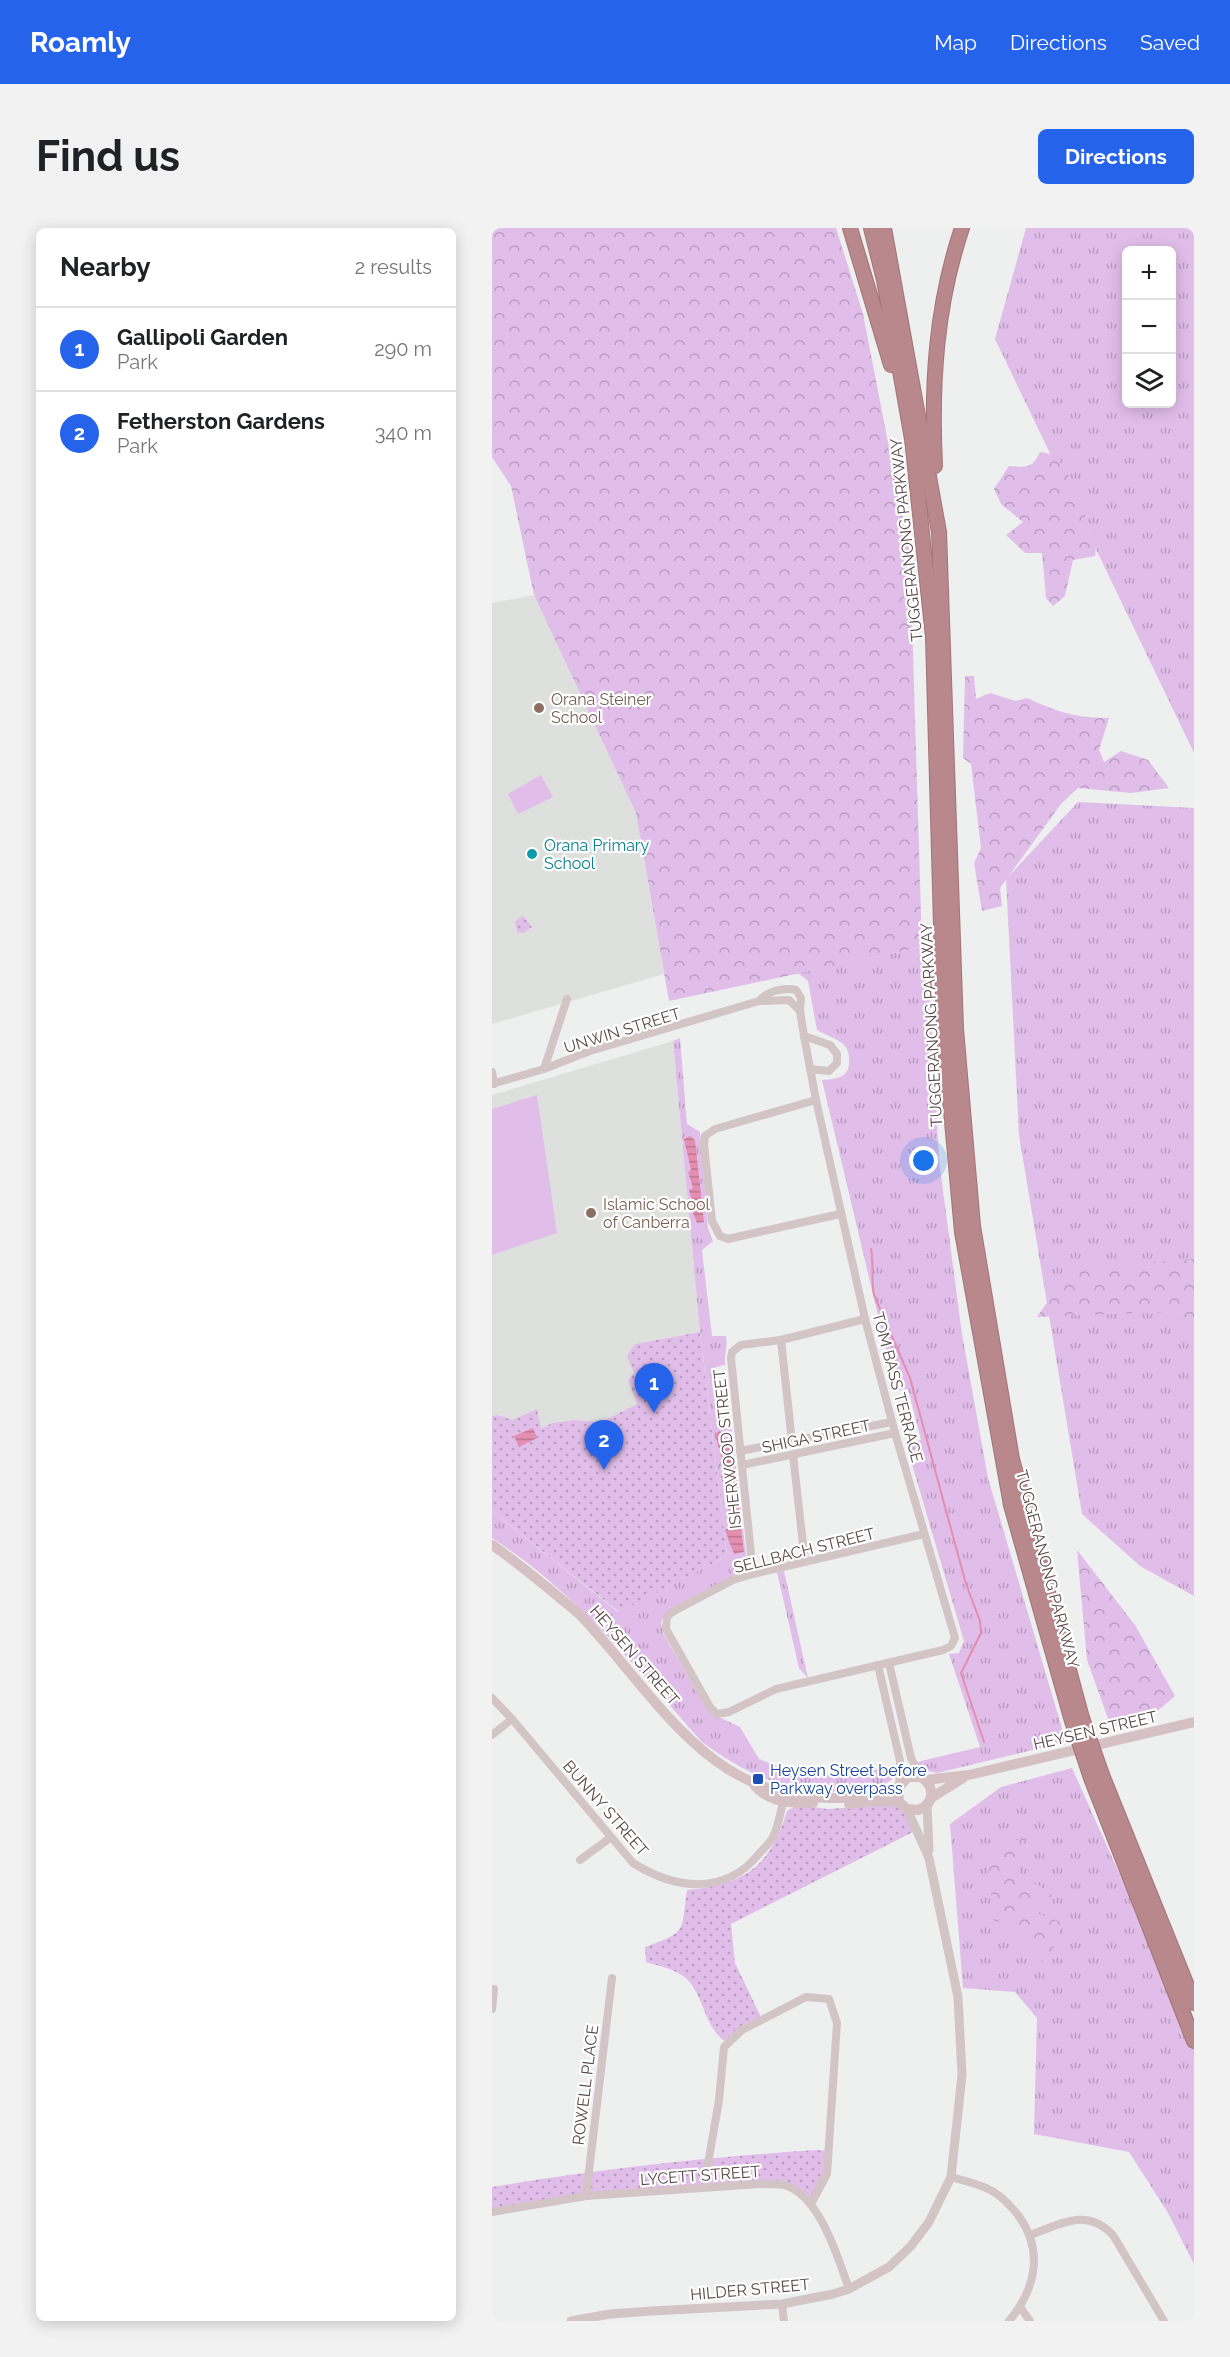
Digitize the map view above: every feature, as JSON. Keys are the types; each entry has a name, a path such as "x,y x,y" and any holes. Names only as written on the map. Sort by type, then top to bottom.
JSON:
{"highway":[{"path":"850,228 912,439"},
{"name":"TUGGERANONG PARKWAY","path":"871,228 884,280 912,439 933,637 944,1034 962,1232 1011,1505 1077,1720 1194,2041"},
{"name":"TUGGERANONG PARKWAY","path":"884,228 939,532 956,1029 973,1226 1012,1459 1077,1720"},
{"path":"939,532 933,430 936,354 946,279 962,228"},
{"name":"TUGGERANONG PARKWAY","path":"1097,1776 1194,2003"}],"main road":[{"name":"HEYSEN STREET","path":"492,1545 581,1615 702,1752 734,1775 754,1784 760,1791 784,1798 836,1805 873,1801 918,1810 969,1775"},
{"name":"HEYSEN STREET","path":"784,1798 851,1797 898,1787 908,1777 923,1779 969,1775 1194,1722"},
{"path":"923,1779 930,1786 929,1802"},
{"path":"898,1787 897,1795 903,1806"}],"street":[{"name":"UNWIN STREET","path":"493,1084 544,1069 590,1051 759,1001 780,990 796,990 801,998 800,1011"},
{"path":"544,1069 567,999"},
{"name":"TOM BASS TERRACE","path":"800,1011 840,1214 865,1318 895,1433 951,1621 954,1641 951,1646 943,1650 890,1663"},
{"path":"804,1036 830,1046 837,1054 837,1063 830,1071 810,1069"},
{"path":"492,1072 493,1084"},
{"path":"816,1100 715,1129 705,1136 712,1221 720,1236 728,1239 840,1214"},
{"name":"ISHERWOOD STREET","path":"753,1574 732,1352 741,1345 781,1340 865,1318"},
{"path":"781,1340 792,1442"},
{"name":"SHIGA STREET","path":"740,1451 892,1422"},
{"name":"SHIGA STREET","path":"742,1466 895,1433"},
{"path":"793,1455 805,1562"},
{"name":"SELLBACH STREET","path":"890,1663 776,1689 729,1712 717,1714 710,1707 666,1629 667,1616 733,1581 753,1574 924,1534"},
{"path":"890,1663 911,1758 923,1779"},
{"path":"878,1665 900,1761 898,1787"},
{"name":"BUNNY STREET","path":"492,1698 610,1838 633,1863 653,1876 683,1884 709,1884 733,1875 751,1864 772,1838 784,1798"},
{"path":"492,1735 512,1719"},
{"name":"HILDER STREET","path":"571,2321 782,2304 817,2298 849,2289 889,2267 911,2246 929,2223 951,2177 962,2074 958,1997 929,1858 929,1802"},
{"name":"HILDER STREET","path":"903,1806 929,1858"},
{"path":"580,1860 610,1838"},
{"name":"ROWELL PLACE","path":"586,2196 612,1978"},
{"path":"492,2009 494,1989"},
{"path":"704,2187 719,2100 724,2047 742,2030 806,1997 829,1999 837,2023 827,2174 811,2204"},
{"path":"951,2177 988,2188 995,2193 1009,2204 1030,2235 1034,2247 1029,2289 1020,2307 1009,2321"},
{"name":"LYCETT STREET","path":"492,2212 586,2196 704,2187 783,2185 795,2190 818,2213 849,2289"},
{"path":"1030,2235 1074,2219 1089,2219 1103,2225 1113,2235 1164,2321"},
{"path":"782,2304 784,2321"},
{"path":"1020,2307 1030,2321"}],"shaded area":[{"name":"Orana Steiner School","path":"534,595 636,813 664,974 492,1024 492,603"},
{"name":"Islamic School of Canberra","path":"673,1041 700,1332 635,1344 634,1373 628,1380 637,1404 601,1422 574,1420 552,1423 540,1430 499,1415 492,1416 492,1095"},
{"path":"690,1136 695,1140 704,1222 697,1223 691,1207 694,1206 689,1190 693,1188 688,1172 691,1170 684,1139"},
{"path":"533,1428 537,1438 519,1447 514,1436"},
{"path":"720,1431 731,1448 744,1552 734,1554 725,1530 731,1527 727,1516 732,1513 721,1476 724,1474 720,1462 722,1460 715,1434"}],"green space":[{"path":"492,228 836,228 863,314 910,555 922,947 669,1001 636,813 534,595 511,486 492,457"},
{"path":"1026,228 1194,228 1194,753 995,339"},
{"path":"1040,452 1056,455 1084,503 1086,528 1097,535 1095,556 1073,560 1065,596 1053,606 1046,598 1042,553 1025,553 1006,535 1023,522 1001,504 994,489 1009,466 1028,466 1034,462"},
{"path":"965,676 974,676 976,699 990,693 1016,701 1027,698 1067,713 1109,718 1099,750 1104,762 1121,751 1148,760 1169,788 1131,793 1078,788 1061,804 1000,888 1002,906 982,911 974,863 981,848 971,764 963,758"},
{"path":"541,775 553,797 518,814 508,794"},
{"path":"1078,802 1194,808 1194,1596 1140,1566 1082,1514 1019,1135 1006,879"},
{"path":"523,916 532,927 523,933 517,932 515,921"},
{"path":"922,947 930,1001 939,1160 962,1334 988,1478 1066,1742 937,1773 923,1770 917,1762 980,1747 949,1654 959,1653 964,1641 906,1444 921,1440 908,1389 896,1391 822,1080 843,1076 848,1068 849,1054 843,1044 817,1030 808,981 798,973"},
{"path":"680,1038 687,1124 700,1132 708,1228 713,1241 702,1250 712,1336 726,1336 725,1365 716,1367 722,1426 731,1425 747,1563 742,1572 732,1579 693,1597 669,1612 661,1622 663,1633 706,1707 717,1716 740,1727 759,1759 777,1766 817,1775 838,1775 883,1768 893,1779 874,1788 831,1792 792,1787 755,1774 720,1754 702,1742 629,1659 578,1607 551,1582 492,1538 492,1511 618,1612 727,1556 700,1332 673,1041"},
{"path":"537,1095 557,1233 492,1255 492,1109"},
{"path":"1194,1259 1194,1325 1167,1312 1037,1317 1070,1269"},
{"path":"700,1332 727,1556 619,1612 492,1511 492,1416 498,1415 513,1420 537,1409 541,1429 552,1423 574,1420 601,1422 637,1404 628,1380 634,1373 627,1356 635,1344"},
{"path":"1077,1550 1135,1625 1175,1696 1155,1713 1111,1727 1087,1660"},
{"path":"784,1571 808,1678 799,1668 777,1572"},
{"path":"1072,1768 1194,2040 1194,2264 1168,2213 1129,2152 1034,2134 1037,2018 1015,1992 963,1988 950,1824 1001,1787"},
{"path":"889,1800 909,1813 915,1831 731,1924 735,1963 761,2017 741,2026 724,2041 713,2028 688,1980 671,1970 646,1962 645,1947 668,1938 680,1929 687,1890 725,1883 752,1870 772,1847 787,1811 794,1807 805,1806 827,1809 859,1807"},
{"path":"1026,1838 1015,1859 1021,1880 1028,1870 1033,1881 1051,1894 1052,1907 1035,1905 1031,1911 1063,1923 1046,1965 1010,1927 993,1920 1001,1903 993,1900 991,1893 989,1868 991,1860 994,1853 1006,1843"},
{"path":"827,2151 823,2174 810,2199 790,2184 701,2185 492,2211 492,2187 654,2164"}],"waterway":[{"path":"871,1249 874,1295 910,1378 966,1584 980,1621 981,1633 961,1673 984,1742"}],"place":[{"name":"Orana Steiner School","path":"539,708"},
{"name":"Orana Primary School","path":"532,854"},
{"name":"Islamic School of Canberra","path":"591,1213"},
{"name":"Gallipoli Garden","path":"654,1413"},
{"name":"Fetherston Gardens","path":"604,1470"},
{"name":"Heysen Street before Parkway overpass","path":"758,1779"}]}
